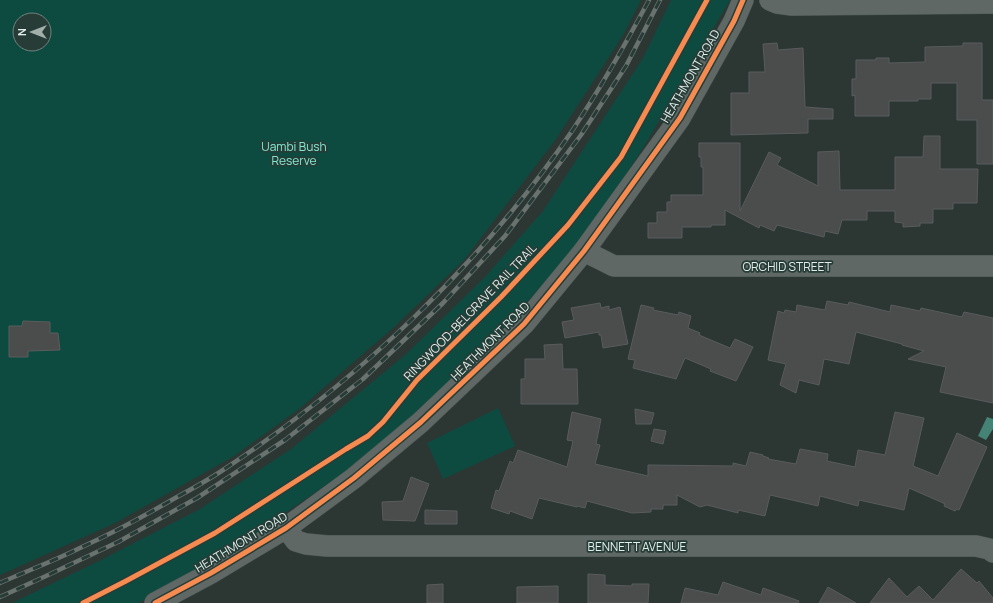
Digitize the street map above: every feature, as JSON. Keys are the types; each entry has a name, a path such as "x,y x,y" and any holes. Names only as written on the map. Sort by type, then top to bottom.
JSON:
{"street":[{"name":"HEATHMONT ROAD","path":"155,603 211,573 286,528 354,478 421,422 524,324 584,251 680,118 734,21 743,0"},
{"path":"770,0 777,3 792,5 993,3"},
{"name":"ORCHID STREET","path":"584,251 614,266 993,266"},
{"name":"BENNETT AVENUE","path":"286,528 296,541 306,544 327,546 976,546 989,548 993,552"}],"green space":[{"name":"Uambi Bush Reserve","path":"0,0 641,0 623,35 556,139 464,260 394,327 299,409 234,456 115,523 0,575"},
{"path":"671,0 730,0 646,143 582,243 462,372 399,430 361,461 231,550 138,603 12,603 103,559 200,509 291,449 405,355 485,277 543,211 643,58"},
{"path":"498,408 515,446 443,479 427,443"}],"shaded area":[{"path":"987,417 993,419 993,429 986,440 978,436"}],"building":[{"path":"777,43 778,50 803,48 805,107 833,109 833,119 808,119 808,133 731,135 731,93 749,93 749,72 765,72 763,44"},
{"path":"963,43 982,43 982,100 993,100 993,164 977,164 977,120 957,120 957,83 931,83 931,99 918,99 918,101 889,101 889,116 855,116 855,95 852,96 852,79 856,79 856,60 876,60 876,58 889,58 889,63 925,62 925,47 963,46"},
{"path":"924,136 940,136 940,169 978,169 977,203 953,203 953,209 933,209 933,223 920,223 920,226 903,227 903,223 895,222 895,211 867,211 867,220 842,220 838,234 825,231 824,237 777,225 774,231 760,225 759,228 725,210 725,225 711,225 711,227 682,227 682,238 648,238 648,223 657,223 657,212 667,212 667,202 671,202 671,195 703,195 703,167 701,167 701,157 699,157 699,143 740,143 740,211 769,152 781,158 777,165 818,186 818,152 839,151 840,190 895,190 895,157 923,157"},
{"path":"827,301 848,305 849,302 890,312 891,305 920,311 921,308 962,317 964,312 993,318 993,403 940,392 946,367 908,359 924,351 856,332 849,364 824,359 819,385 799,380 796,393 780,385 786,364 768,360 778,311 784,313 785,310 796,312 797,305 825,310"},
{"path":"600,303 601,308 609,306 609,310 620,307 628,344 603,348 601,335 599,335 599,332 565,338 562,322 574,320 571,308"},
{"path":"641,305 654,308 653,310 678,315 679,312 691,316 688,328 700,333 699,335 730,348 735,339 753,347 736,381 710,371 711,369 685,358 676,379 633,368 635,360 628,359"},
{"path":"23,321 50,322 50,333 58,333 60,350 28,351 28,357 9,357 9,326 22,326"},
{"path":"562,344 563,369 577,369 578,404 521,404 521,379 525,379 525,359 545,359 544,345"},
{"path":"635,409 654,413 651,424 636,424"},
{"path":"572,412 601,419 596,444 600,445 595,464 648,476 648,465 733,466 733,463 746,466 750,452 763,455 769,458 768,459 796,464 800,449 828,454 827,461 855,467 858,450 885,455 895,412 924,418 913,466 938,476 957,433 987,447 959,510 957,509 955,511 944,506 945,504 941,502 909,488 904,510 859,500 858,506 820,496 818,506 770,495 765,516 738,510 738,513 707,505 700,507 677,495 677,505 663,505 663,509 651,509 651,512 632,513 587,501 585,508 577,507 539,498 532,519 510,511 509,514 491,508 496,490 499,491 510,461 513,463 518,450 567,467 573,441 567,440"},
{"path":"654,429 666,431 663,444 651,441"},
{"path":"411,477 429,484 415,521 383,520 382,502 403,501"},
{"path":"425,510 457,511 457,524 425,524"},
{"path":"961,569 977,583 979,581 993,598 993,603 870,603 889,578 907,597 919,586 933,600"},
{"path":"588,574 605,575 605,585 632,586 632,584 649,584 648,603 588,603"},
{"path":"723,582 761,595 763,588 799,601 798,603 681,603 685,588 718,595"},
{"path":"443,584 443,603 427,603 427,585"},
{"path":"558,586 558,603 517,603 517,587"},
{"path":"828,587 856,603 819,603"}],"railway":[{"path":"0,583 106,535 142,517 209,479 271,437 320,400 367,360 412,319 456,275 497,229 536,181 572,131 592,99 649,0"},
{"path":"0,597 118,542 197,498 285,440 363,379 443,303 505,236 581,135 626,66 660,0"}],"cycle path":[{"name":"RINGWOOD-BELGRAVE RAIL TRAIL","path":"83,603 215,533 368,436 383,422 417,380 501,297 568,225 621,157 707,0"},
{"path":"155,603 211,573 286,528 354,478 421,422 524,324 584,251 680,118 734,21 743,0"}]}
